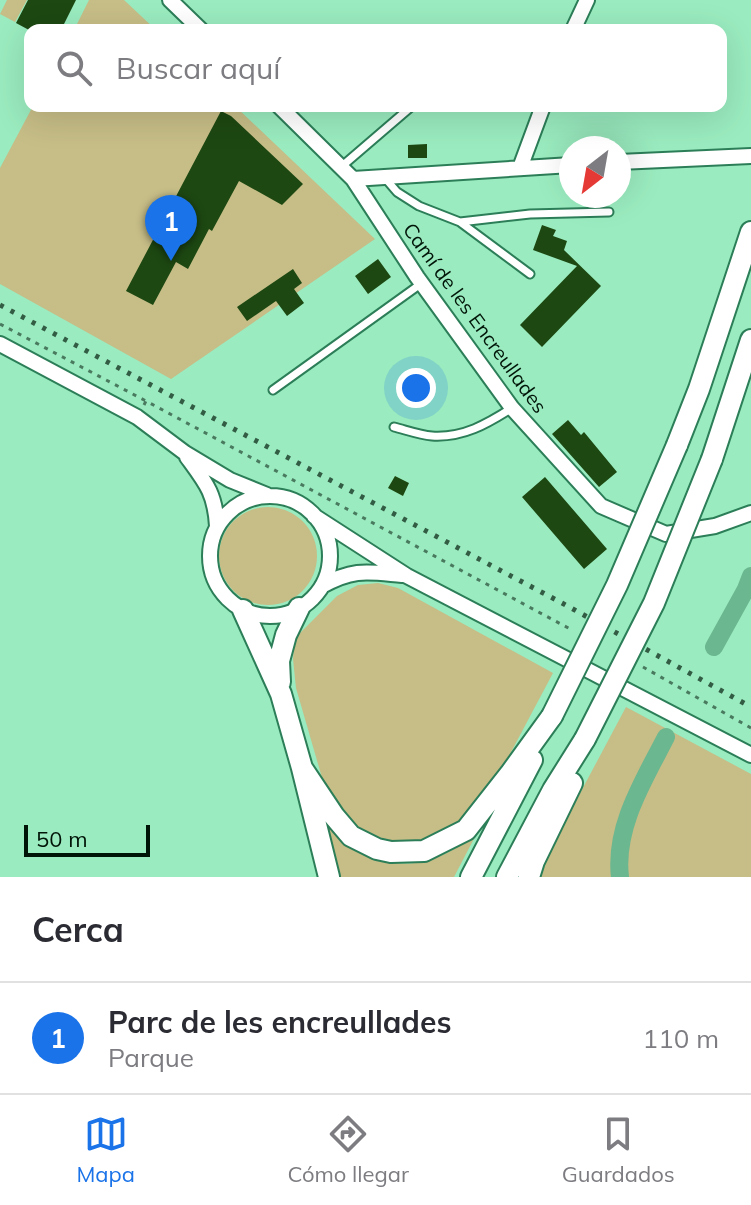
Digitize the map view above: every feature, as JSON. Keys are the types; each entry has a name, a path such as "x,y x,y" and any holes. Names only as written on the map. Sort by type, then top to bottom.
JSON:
{"main road":[{"path":"471,877 617,585 699,389 751,232"},
{"path":"507,877 553,790 585,739 654,603 712,459 751,340"},
{"path":"281,694 279,661 286,635 299,608"},
{"path":"243,610 281,694 329,877"},
{"path":"302,768 351,836 377,849 391,852 424,851 466,830 552,716"},
{"path":"529,877 577,773 585,739"}],"street":[{"path":"170,0 195,24"},
{"path":"576,24 587,0"},
{"name":"Camí de les Encreullades","path":"285,112 353,179 422,283 512,408 601,506 666,534 715,526 751,513"},
{"path":"520,168 541,112"},
{"path":"631,161 751,156"},
{"path":"353,179 559,166"},
{"path":"0,344 137,417 185,453 230,480 270,496"},
{"path":"185,453 208,486 216,507 217,526"},
{"path":"314,516 324,532 329,550 328,569 322,586 312,599 281,615 262,615 243,610 228,598 216,583 210,564 211,544 217,526 239,504 254,498 287,498 407,576 751,755"},
{"path":"322,586 339,576 359,572 407,576"}],"lane":[{"path":"341,167 405,112"},
{"path":"384,177 397,192 419,206 460,222 530,274"},
{"path":"460,222 530,214 609,212"},
{"path":"273,390 422,283"},
{"path":"394,427 432,436 461,434 485,426 512,408"}],"path":[{"path":"0,324 573,631"},
{"path":"137,417 146,401"},
{"path":"638,664 751,728"}],"shaded area":[{"path":"7,0 27,0 15,22 0,14"},
{"path":"89,0 124,0 150,24 77,24"},
{"path":"30,112 241,112 375,239 171,379 0,284 0,168"},
{"path":"268,507 287,510 303,521 314,537 317,556 314,575 303,591 287,602 268,605 249,602 233,591 222,575 219,556 222,537 233,521 249,510"},
{"path":"378,583 398,588 553,673 502,769 473,808 456,826 423,842 398,844 372,838 348,823 325,788 296,688 293,659 299,634 337,596 358,585"},
{"path":"626,707 751,774 751,877 540,877 545,859"},
{"path":"323,818 356,847 379,859 398,863 435,858 458,847 478,831 454,877 334,877"}],"building":[{"path":"28,0 76,0 64,24 24,24 24,27 16,23"},
{"path":"220,112 231,116 303,184 282,205 239,181 188,269 176,262 153,305 126,291"},
{"path":"427,144 427,158 408,158 408,145"},
{"path":"542,225 556,230 553,236 567,241 564,250 601,286 542,347 520,325 577,266 533,250"},
{"path":"378,259 391,277 368,294 355,276"},
{"path":"293,269 302,283 294,289 304,303 287,316 276,301 247,321 237,307"},
{"path":"568,420 581,435 584,432 617,472 599,487 552,434"},
{"path":"395,476 409,483 403,496 388,488"},
{"path":"545,477 607,549 584,569 522,497"}],"waterway":[{"path":"714,647 751,576"},
{"path":"620,877 619,858 626,822 666,737"}],"railway":[{"path":"0,305 562,603 751,707"}],"place":[{"name":"Parc de les encreullades","path":"171,261"}]}
